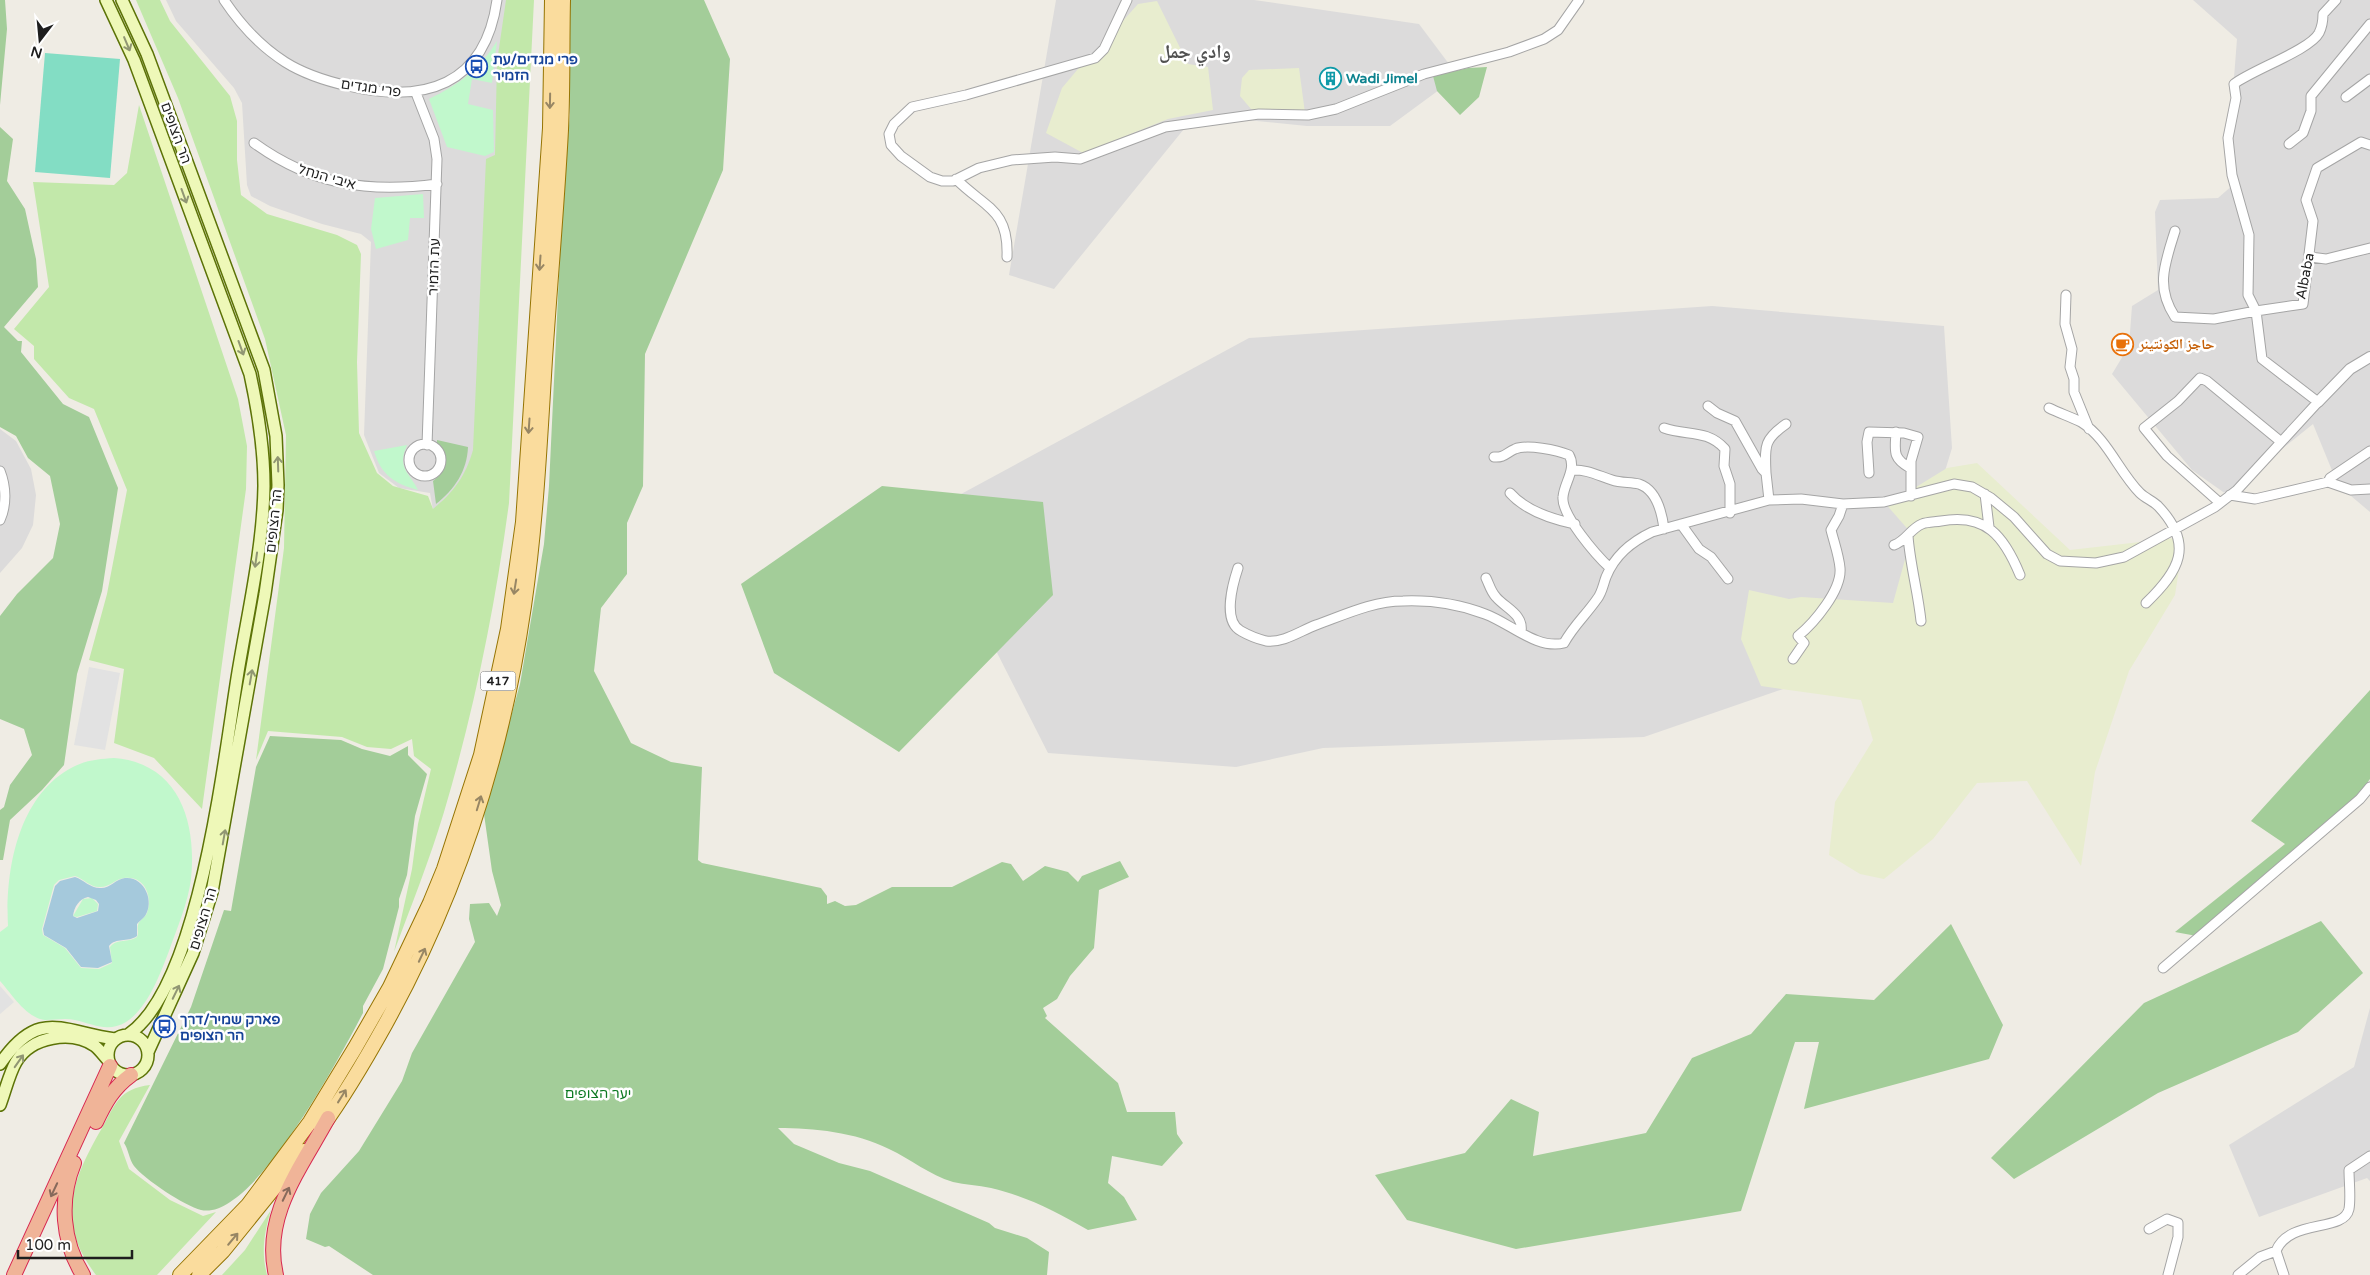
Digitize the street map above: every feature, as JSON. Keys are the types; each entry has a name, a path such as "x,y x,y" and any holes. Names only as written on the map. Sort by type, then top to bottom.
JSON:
{"highway":[{"path":"15,1274 109,1063"},
{"path":"83,1275 73,1255 65,1229 64,1210 71,1172 109,1095 117,1085 131,1075"},
{"path":"276,1275 272,1256 272,1234 278,1214 288,1191 328,1118"}],"main road":[{"name":"הר הצופים","path":"106,0 134,60 250,374 259,414 264,465 263,509 251,592 215,813 200,889 181,948 166,982 145,1020 129,1034"},
{"name":"הר הצופים","path":"122,0 147,54 264,370 273,412 278,465 277,510 265,594 214,883 193,953 148,1052"},
{"name":"417","path":"180,1275 248,1205 310,1122 351,1056 390,987 430,903 444,869 481,755 508,629 523,522 550,128 552,0"},
{"name":"417","path":"200,1275 223,1251 276,1188 328,1118 373,1047 414,972 434,930 450,891 480,803 506,702 524,605 535,509 561,128 563,0"},
{"path":"0,1064 20,1041 49,1026 74,1029 96,1036 115,1039 129,1034 141,1040 148,1052 146,1064 137,1073 131,1075 119,1073 95,1047 84,1041 65,1037 52,1038 28,1050 16,1061 0,1105"},
{"path":"109,1063 108,1049 115,1039"}],"street":[{"name":"פרי מגדים","path":"224,0 260,43 286,63 302,72 356,88 393,94 416,93 438,87 452,79 477,56 492,27 497,0"},
{"path":"1127,0 1104,49 1095,58 966,96 912,107 903,113 889,134 891,145 901,156 930,177 942,181 956,179 979,168 1012,160 1056,157 1080,159 1165,127 1259,114 1308,115 1336,109 1424,74 1509,52 1544,39 1558,30 1579,0"},
{"path":"2318,402 2262,359 2256,311 2248,295 2249,235 2232,175 2228,138 2236,98 2234,84 2244,76 2295,51 2318,35 2322,23 2322,14 2336,0"},
{"path":"2289,144 2303,133 2311,111 2311,96 2370,24"},
{"path":"2346,97 2370,79"},
{"name":"עת הזמיר","path":"416,93 434,139 437,159 427,445"},
{"name":"Albaba","path":"2256,311 2302,304 2310,257 2313,222 2306,200 2317,168 2361,142 2370,144"},
{"name":"איבי הנחל","path":"254,143 282,162 303,172 341,184 359,187 392,188 437,184"},
{"path":"956,179 993,208 1004,224 1007,258"},
{"path":"2175,232 2164,268 2163,286 2166,303 2176,317 2214,319 2256,311"},
{"path":"2310,257 2326,259 2370,248"},
{"path":"2066,295 2065,324 2072,349 2070,367 2074,379 2074,392 2090,429"},
{"path":"1238,568 1230,606 1234,625 1239,630 1266,641 1279,640 1298,634 1369,606 1392,601 1423,600 1484,613 1545,644 1554,645 1564,643 1574,626 1597,599 1610,568 1634,540 1664,529 1730,513 1769,500 1801,499 1842,504 1884,502 1954,484 1972,487 1986,494 2014,518 2047,554 2060,561 2096,563 2124,557 2220,503 2230,495 2350,369 2370,356"},
{"path":"2220,503 2167,456 2144,428 2178,401 2200,378 2208,381 2280,441"},
{"path":"1708,406 1717,413 1735,421 1766,473"},
{"path":"2049,408 2080,422 2090,429 2140,494 2157,504 2175,530 2180,544 2180,558 2167,583 2146,603"},
{"path":"1769,500 1766,473 1766,443 1771,434 1786,424"},
{"path":"1664,428 1715,438 1725,449 1724,466 1730,484 1730,513"},
{"path":"1869,473 1867,442 1869,432 1896,432 1918,437 1910,468 1911,496"},
{"path":"1896,432 1895,454 1899,462 1910,468"},
{"path":"1494,458 1502,458 1515,449 1524,447 1558,450 1569,455 1572,460 1571,470 1563,501 1575,524 1610,568"},
{"path":"2328,482 2330,478 2370,452"},
{"path":"1571,470 1585,469 1622,483 1640,485 1649,490 1661,509 1664,529"},
{"path":"0,471 5,499 0,520"},
{"path":"2230,495 2255,500 2328,482 2351,490 2370,489"},
{"path":"1510,493 1519,504 1556,520 1575,524"},
{"path":"1986,494 1989,527"},
{"path":"1793,659 1804,643 1798,636 1820,613 1837,584 1840,569 1831,530 1839,516 1842,504"},
{"path":"1894,545 1903,542 1921,524 1962,519 1989,527 2004,544 2020,575"},
{"path":"1682,524 1699,549 1711,557 1728,578"},
{"path":"1908,536 1918,591 1920,621"},
{"path":"1486,578 1496,597 1509,606 1517,616 1522,625 1521,632"},
{"path":"2163,968 2360,799 2370,787"},
{"path":"2284,1275 2276,1251 2279,1243 2292,1234 2314,1226 2332,1224 2343,1218 2349,1211 2349,1170 2370,1156"},
{"path":"2149,1229 2167,1219 2178,1223 2178,1237 2168,1275"},
{"path":"2238,1275 2260,1257 2276,1251"}],"shaded area":[{"path":"166,0 526,0 475,457 455,492 433,510 430,493 399,488 379,473 364,435 371,242 361,234 322,224 270,206 251,196 247,185 242,103 234,88 176,21"},
{"path":"1056,0 1254,0 1419,24 1458,76 1390,126 1307,126 1206,116 1188,124 1054,289 1009,275"},
{"path":"2193,0 2370,0 2370,512 2338,485 2313,424 2226,494 2192,470 2112,374 2129,346 2132,306 2158,290 2155,212 2160,200 2218,198 2234,184 2229,142 2237,39"},
{"path":"1712,306 1944,326 1952,448 1890,652 1644,737 1323,748 1236,767 1048,753 926,513 1249,338"},
{"path":"0,429 16,441 31,469 36,495 33,525 22,548 0,573"},
{"path":"89,667 120,673 105,750 74,745"},
{"path":"0,986 14,1002 0,1014"},
{"path":"2370,1008 2370,1181 2367,1178 2259,1217 2229,1145 2354,1067"}],"green space":[{"path":"0,0 5,0 7,29 0,105"},
{"path":"136,0 160,0 170,21 230,96 237,121 237,160 241,195 267,214 337,235 357,245 361,254 357,362 359,433 377,473 393,486 428,496 433,509 447,496 463,475 473,450 486,159 495,155 497,62 506,0 534,0 509,503 490,620 465,736 433,847 394,952 412,869 418,824 431,769 414,756 412,739 391,749 367,747 342,737 268,731 256,760 284,548 286,435 265,339 178,98"},
{"name":"יער הצופים","path":"570,0 704,0 730,59 723,170 645,354 643,486 627,523 627,574 601,608 594,671 631,743 671,762 702,767 698,860 702,863 821,888 827,896 827,904 835,901 845,906 856,905 892,887 952,887 1002,862 1011,864 1023,881 1045,866 1068,872 1078,882 1082,876 1120,861 1129,877 1099,890 1094,948 1070,976 1057,999 1043,1008 1047,1016 1045,1018 1118,1083 1127,1112 1175,1112 1177,1134 1183,1143 1162,1166 1112,1156 1108,1183 1124,1197 1137,1220 1088,1230 1029,1200 991,1188 944,1179 876,1143 834,1132 778,1128 794,1144 839,1163 870,1171 989,1223 995,1228 1027,1238 1049,1252 1047,1275 373,1275 329,1246 325,1247 306,1239 310,1214 321,1193 359,1151 402,1081 412,1053 475,942 469,919 470,904 489,903 497,916 501,905 492,871 484,814 520,684 544,544 549,486 563,191 570,115 568,62"},
{"path":"1157,1 1188,64 1208,67 1213,110 1168,119 1083,153 1046,133 1062,88 1083,63 1103,51 1113,32 1138,4"},
{"path":"497,41 492,83 472,79 468,104 493,110 494,152 485,156 447,147 429,99 459,82 476,68"},
{"path":"45,53 120,59 110,178 35,172"},
{"path":"1487,67 1479,97 1460,115 1437,91 1433,76 1468,68"},
{"path":"1299,68 1305,113 1251,109 1240,96 1242,78 1249,70"},
{"path":"139,105 238,399 247,446 246,489 202,809 154,758 114,743 124,669 89,660 107,594 127,490 94,409 69,398 34,359 34,346 14,329 49,287 33,182 114,185 127,173"},
{"path":"0,127 13,139 7,181 25,209 36,259 38,287 4,327 18,341 22,341 21,352 63,404 89,417 118,488 102,591 77,674 64,765 42,790 10,820 3,860 0,860 0,810 4,807 10,785 32,755 24,729 0,719 0,616 17,594 53,558 60,524 50,476 28,458 16,436 0,427"},
{"path":"423,194 424,218 410,218 408,240 376,249 371,229 375,198"},
{"path":"437,440 468,447 465,464 459,479 436,504 433,481 441,473 445,464 443,454 437,445"},
{"path":"407,445 403,464 418,490 402,485 390,477 381,466 374,451"},
{"path":"1977,463 2070,550 2184,537 2175,595 2129,671 2095,772 2081,866 2027,781 1977,783 1933,839 1884,879 1860,874 1829,855 1835,802 1873,740 1861,700 1761,686 1741,639 1749,590 1789,599 1801,597 1893,603 1912,534 1884,502 1895,500 1947,468"},
{"path":"882,486 1043,502 1053,595 899,752 774,673 741,584"},
{"path":"2370,690 2370,779 2334,826 2202,937 2175,932 2285,844 2251,821"},
{"path":"270,736 341,740 362,749 390,756 408,746 408,755 427,774 415,816 407,875 399,899 399,907 383,969 363,1006 363,1013 316,1096 294,1131 270,1163 245,1190 222,1207 201,1210 175,1198 155,1185 134,1166 124,1143 191,1007 224,910 231,911 256,767"},
{"path":"114,758 136,762 154,771 169,783 179,799 191,837 191,879 187,897 157,980 147,999 134,1016 126,1022 113,1027 94,1025 71,1019 45,1020 25,1010 0,981 0,932 8,926 9,882 19,836 27,815 39,796 54,780 73,767 83,763","holes":["78,877 93,886 99,887 124,878 131,878 142,884 148,894 149,907 146,915 139,923 137,937 113,944 110,947 112,963 99,969 81,968 65,948 43,935 42,929 54,885 59,880"]},
{"path":"92,898 98,904 97,911 77,917 73,916 83,899"},
{"path":"2321,921 2363,973 2298,1032 2158,1093 2014,1179 1991,1158 2144,1003"},
{"path":"1951,924 2003,1025 1989,1059 1804,1109 1819,1042 1795,1042 1741,1211 1516,1249 1407,1220 1375,1175 1465,1153 1511,1099 1539,1112 1533,1156 1646,1133 1692,1058 1751,1034 1786,994 1874,1000"},
{"path":"150,1085 119,1141 129,1169 170,1200 203,1216 216,1212 157,1275 96,1275 83,1256 75,1237 72,1201 76,1183 91,1147 115,1104 131,1090"},
{"path":"271,1210 264,1242 267,1275 222,1275 245,1250"}],"water":[{"path":"75,877 93,887 103,888 122,879 132,878 138,881 146,891 149,903 148,910 137,924 137,936 112,943 109,946 112,962 98,968 81,967 66,948 44,935 43,929 55,886 60,881","holes":["88,897 96,900 99,904 98,911 77,918 73,916 74,910 82,900"]}],"place":[{"name":"פרי מגדים/עת הזמיר","path":"477,67"},
{"name":"Wadi Jimel","path":"1330,78"},
{"name":"حاجز الكونتينر","path":"2123,344"},
{"name":"פארק שמיר/דרך הר הצופים","path":"164,1027"}],"district":[{"name":"وادي جمل","path":"1195,52"}]}
